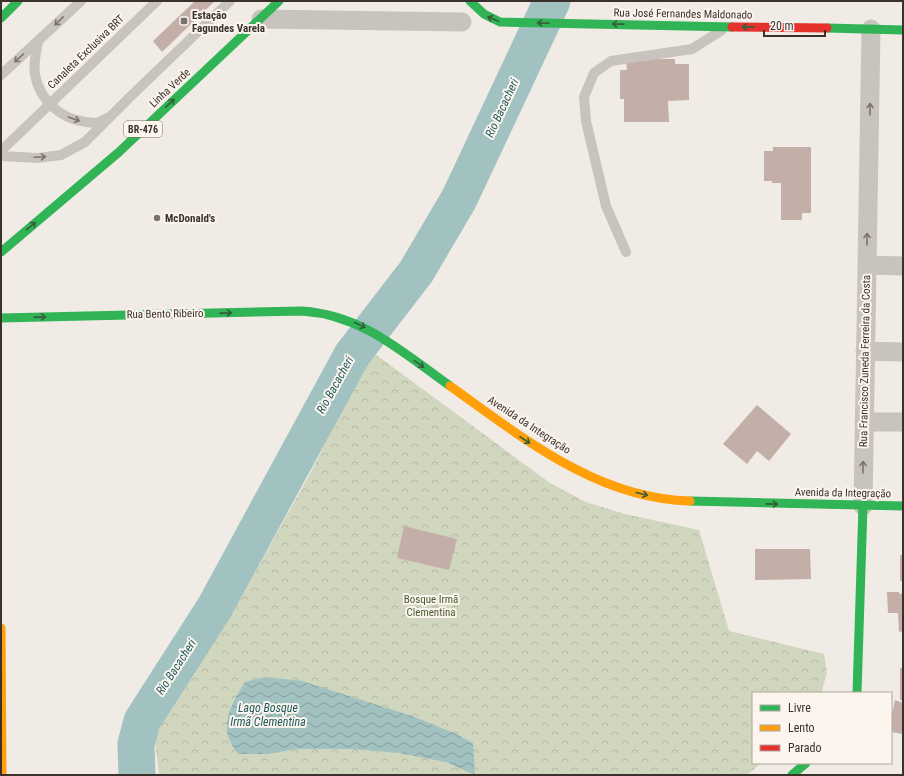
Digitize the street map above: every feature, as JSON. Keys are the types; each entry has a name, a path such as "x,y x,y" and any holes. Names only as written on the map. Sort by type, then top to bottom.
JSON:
{"main road":[{"path":"1,18 18,1"},
{"name":"Linha Verde","path":"1,252 118,152 279,1"},
{"name":"Rua José Fernandes Maldonado","path":"470,1 482,14 490,19 500,22 903,30"},
{"name":"Rua Bento Ribeiro","path":"1,318 302,311 330,313"},
{"name":"Avenida da Integração","path":"330,313 360,325 388,341 542,451 600,482 655,498 684,501 903,506"},
{"name":"Rua Francisco Zuneda Ferreira da Costa","path":"856,692 862,506"},
{"path":"1,628 2,775"},
{"path":"792,775 805,764"}],"street":[{"path":"261,18 462,22"},
{"name":"Rua Francisco Zuneda Ferreira da Costa","path":"862,506 871,29"},
{"path":"867,265 903,266"},
{"path":"865,351 903,352"},
{"path":"864,422 903,422"}],"lane":[{"path":"1,75 81,1"},
{"name":"Canaleta Exclusiva BRT","path":"1,151 157,1"},
{"name":"Canaleta Exclusiva BRT","path":"1,156 38,158 61,155 85,142 230,1"},
{"path":"626,252 606,206 586,121 584,97 594,73 611,61 692,49 727,26"},
{"name":"Canaleta Exclusiva BRT","path":"38,42 35,59 35,75 40,91 50,105 63,115 79,121 96,123 110,117"}],"green space":[{"name":"Bosque Irmã Clementina","path":"371,351 550,483 586,502 625,514 699,530 729,631 824,654 827,673 821,692 752,692 752,764 760,764 747,775 159,775 154,733 233,612 311,472"}],"water":[{"name":"Lago Bosque Irmã Clementina","path":"265,677 302,681 412,716 454,733 473,743 475,775 446,762 399,753 351,749 296,749 268,754 238,754 227,733 230,710 245,682"}],"building":[{"name":"Estação Fagundes Varela","path":"195,1 215,1 162,52 153,41"},
{"path":"626,59 675,59 675,64 689,64 689,100 668,101 669,122 624,122 624,99 620,99 620,70 627,70"},
{"path":"773,147 811,147 811,213 802,213 802,220 781,220 781,183 764,181 764,151 773,151"},
{"path":"757,405 791,434 769,461 757,451 747,464 723,444"},
{"path":"404,526 457,539 449,570 397,558"},
{"path":"755,549 810,549 811,579 755,580"},
{"path":"900,555 903,555 903,581 900,581"},
{"path":"887,592 899,592 899,594 903,593 903,631 899,632 898,613 888,613"},
{"path":"900,668 903,668 903,701 900,700"},
{"path":"895,700 903,703 903,734 892,732 892,714"}],"waterway":[{"name":"Rio Bacacheri","path":"137,775 136,744 142,721 215,607 352,355 416,272 459,199 552,1"}],"traffic: fast":[{"path":"1,18 18,1"},
{"path":"1,252 119,152 279,1"},
{"path":"470,1 484,14 500,22 732,27"},
{"path":"827,28 903,30"},
{"path":"1,318 302,311 324,314 344,320 381,337 450,386"},
{"path":"690,501 903,506"},
{"path":"857,692 863,506"},
{"path":"792,775 805,764"}],"traffic: slow":[{"path":"450,386 533,444 562,462 592,477 623,489 656,498 690,501"},
{"path":"1,628 2,775"}],"traffic: jam":[{"path":"732,27 827,28"}],"place":[{"name":"Estação Fagundes Varela","path":"184,21"},
{"name":"McDonald's","path":"157,218"}]}
